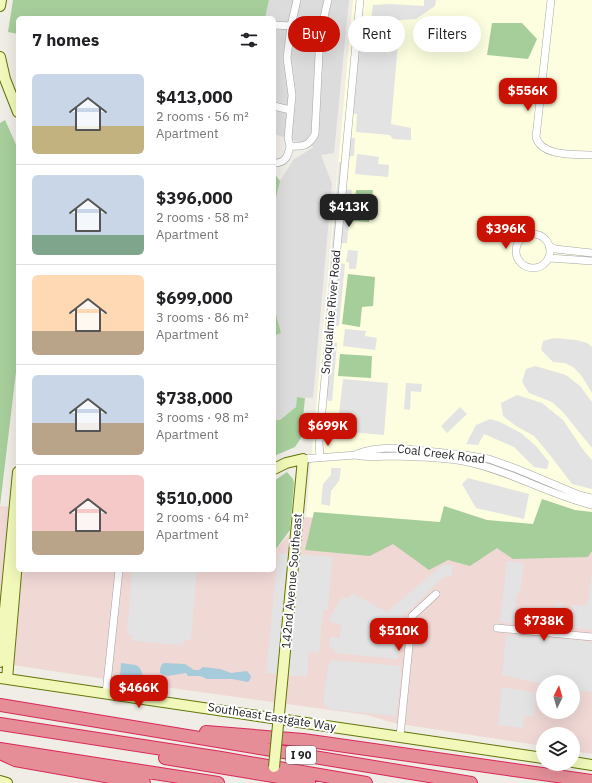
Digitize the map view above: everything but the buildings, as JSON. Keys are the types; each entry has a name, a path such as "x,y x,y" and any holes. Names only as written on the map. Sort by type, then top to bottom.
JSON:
{"highway":[{"name":"I 90","path":"0,705 471,783"},
{"path":"0,724 220,762 273,775 295,775 366,783"},
{"path":"130,726 303,740 592,781"},
{"path":"0,731 220,762"},
{"path":"0,749 213,782"},
{"path":"0,753 15,760 144,783"},
{"path":"295,775 317,783"}],"street":[{"path":"0,6 1,0"},
{"path":"293,16 297,0"},
{"path":"290,146 302,147 312,141 315,134 320,34 328,0"},
{"name":"Snoqualmie River Road","path":"320,457 319,444 360,0"},
{"path":"550,0 536,132 537,142 546,150 554,152 592,155"},
{"path":"276,24 288,26"},
{"path":"276,162 284,160 287,157 290,146 288,138 292,95 287,58 288,50"},
{"path":"0,57 5,79 16,107"},
{"path":"276,106 290,110"},
{"path":"550,246 549,258 544,265 540,267 530,268 525,266 518,259 516,250 521,238 533,234 544,238 550,246 556,249 592,253"},
{"path":"549,258 592,261"},
{"name":"Coal Creek Road","path":"356,455 362,452 396,448 489,459 579,495 592,498"},
{"name":"Coal Creek Road","path":"303,459 356,455 363,457 396,456 470,463 512,475 558,494 592,505"},
{"path":"276,468 286,463 303,459"},
{"name":"142nd Avenue Southeast","path":"273,775 303,459"},
{"path":"0,662 16,547"},
{"path":"4,679 16,547"},
{"path":"106,693 119,572"},
{"path":"400,736 412,616 436,594"},
{"path":"497,628 592,637"},
{"name":"Southeast Eastgate Way","path":"4,679 536,757"},
{"path":"580,763 592,765"},
{"path":"0,781 7,783"}],"shaded area":[{"path":"269,0 349,0 334,153 321,155 332,184 313,398 297,397 296,407 280,420 276,420 276,335 281,333 276,314 276,198 280,181 293,160 314,147 276,135 276,16 265,16"},
{"path":"353,0 592,0 592,541 306,517 348,52 405,52 405,16 352,16"},
{"path":"424,0 436,0 435,6 420,16 413,16 413,19 405,20 405,16 372,16 373,5 389,4 424,6"},
{"path":"355,52 397,52 391,124 411,128 411,140 393,139 390,135 356,132 357,114 350,113"},
{"path":"347,138 355,138 354,156 346,156"},
{"path":"357,154 379,157 378,164 389,165 388,177 355,174"},
{"path":"339,162 345,162 343,189 352,190 347,243 338,243 336,263 345,264 339,326 325,325"},
{"path":"348,250 358,251 356,269 349,269 349,262 346,262"},
{"path":"345,329 366,331 365,336 377,338 375,350 343,346"},
{"path":"554,338 576,340 587,343 592,347 592,393 581,375 573,367 565,363 553,362 541,350 543,341"},
{"path":"329,342 337,343 332,401 323,400"},
{"path":"535,366 566,375 580,386 592,402 592,448 563,412 552,402 529,393 522,382 526,369"},
{"path":"343,379 388,383 384,435 337,431"},
{"path":"406,383 422,384 421,392 411,391 410,410 404,409"},
{"path":"517,395 542,403 563,420 592,460 592,489 572,484 534,436 516,426 503,416 501,403"},
{"path":"460,407 467,414 447,433 441,426"},
{"path":"490,419 500,422 521,433 536,446 549,462 547,469 534,467 514,447 484,434 478,445 466,444 476,425"},
{"path":"331,468 341,468 339,481 331,491 330,506 321,504 323,484 331,475"},
{"path":"468,478 529,494 524,519 476,508 462,484"},
{"path":"0,506 12,507 9,536 16,537 16,572 276,572 276,549 306,517 592,541 592,754 580,752 580,727 536,727 536,745 394,723 367,715 0,663"},
{"path":"278,553 332,557 328,610 323,610 319,653 309,652 307,677 266,673"},
{"path":"507,561 524,563 520,593 517,593 514,623 500,622"},
{"path":"443,565 453,565 452,576 444,577 401,618 398,659 334,653 334,649 329,648 330,637 340,638 341,624 330,622 330,617 342,597 348,599 352,593 387,612"},
{"path":"132,572 197,572 191,640 184,640 183,645 132,641 132,635 127,634"},
{"path":"592,574 592,630 570,627 572,605 587,606"},
{"path":"557,603 562,603 560,626 555,626"},
{"path":"506,635 579,640 592,643 592,692 580,691 580,675 536,675 536,682 502,675"},
{"path":"332,660 400,666 401,677 395,716 330,709 323,703 328,665"},
{"path":"502,687 536,693 534,716 524,716 523,728 498,725"}],"green space":[{"path":"13,0 269,0 265,16 16,16 16,34 8,32"},
{"path":"492,23 522,23 537,39 528,59 487,55"},
{"path":"5,120 16,145 16,372 0,506 0,123"},
{"path":"276,176 280,181 276,198"},
{"path":"356,190 373,190 369,222 353,221"},
{"path":"348,274 375,277 373,306 362,307 360,327 342,324"},
{"path":"276,314 281,333 276,335"},
{"path":"340,354 372,356 371,378 338,376"},
{"path":"297,397 305,398 301,438 295,447 276,455 276,420 280,420 296,407"},
{"path":"287,472 294,482 290,530 276,549 276,480"},
{"path":"542,499 575,510 592,512 592,551 588,557 513,559 497,548 470,566 448,560 429,570 393,544 370,556 305,550 314,512 440,522 444,506 487,520 533,524"}],"water":[{"path":"121,663 136,665 139,667 145,683 123,680 120,678"},
{"path":"162,664 185,664 194,670 199,670 203,667 220,669 231,673 247,671 251,676 248,682 232,679 207,679 200,676 188,676 186,673 168,676 160,673"}]}
